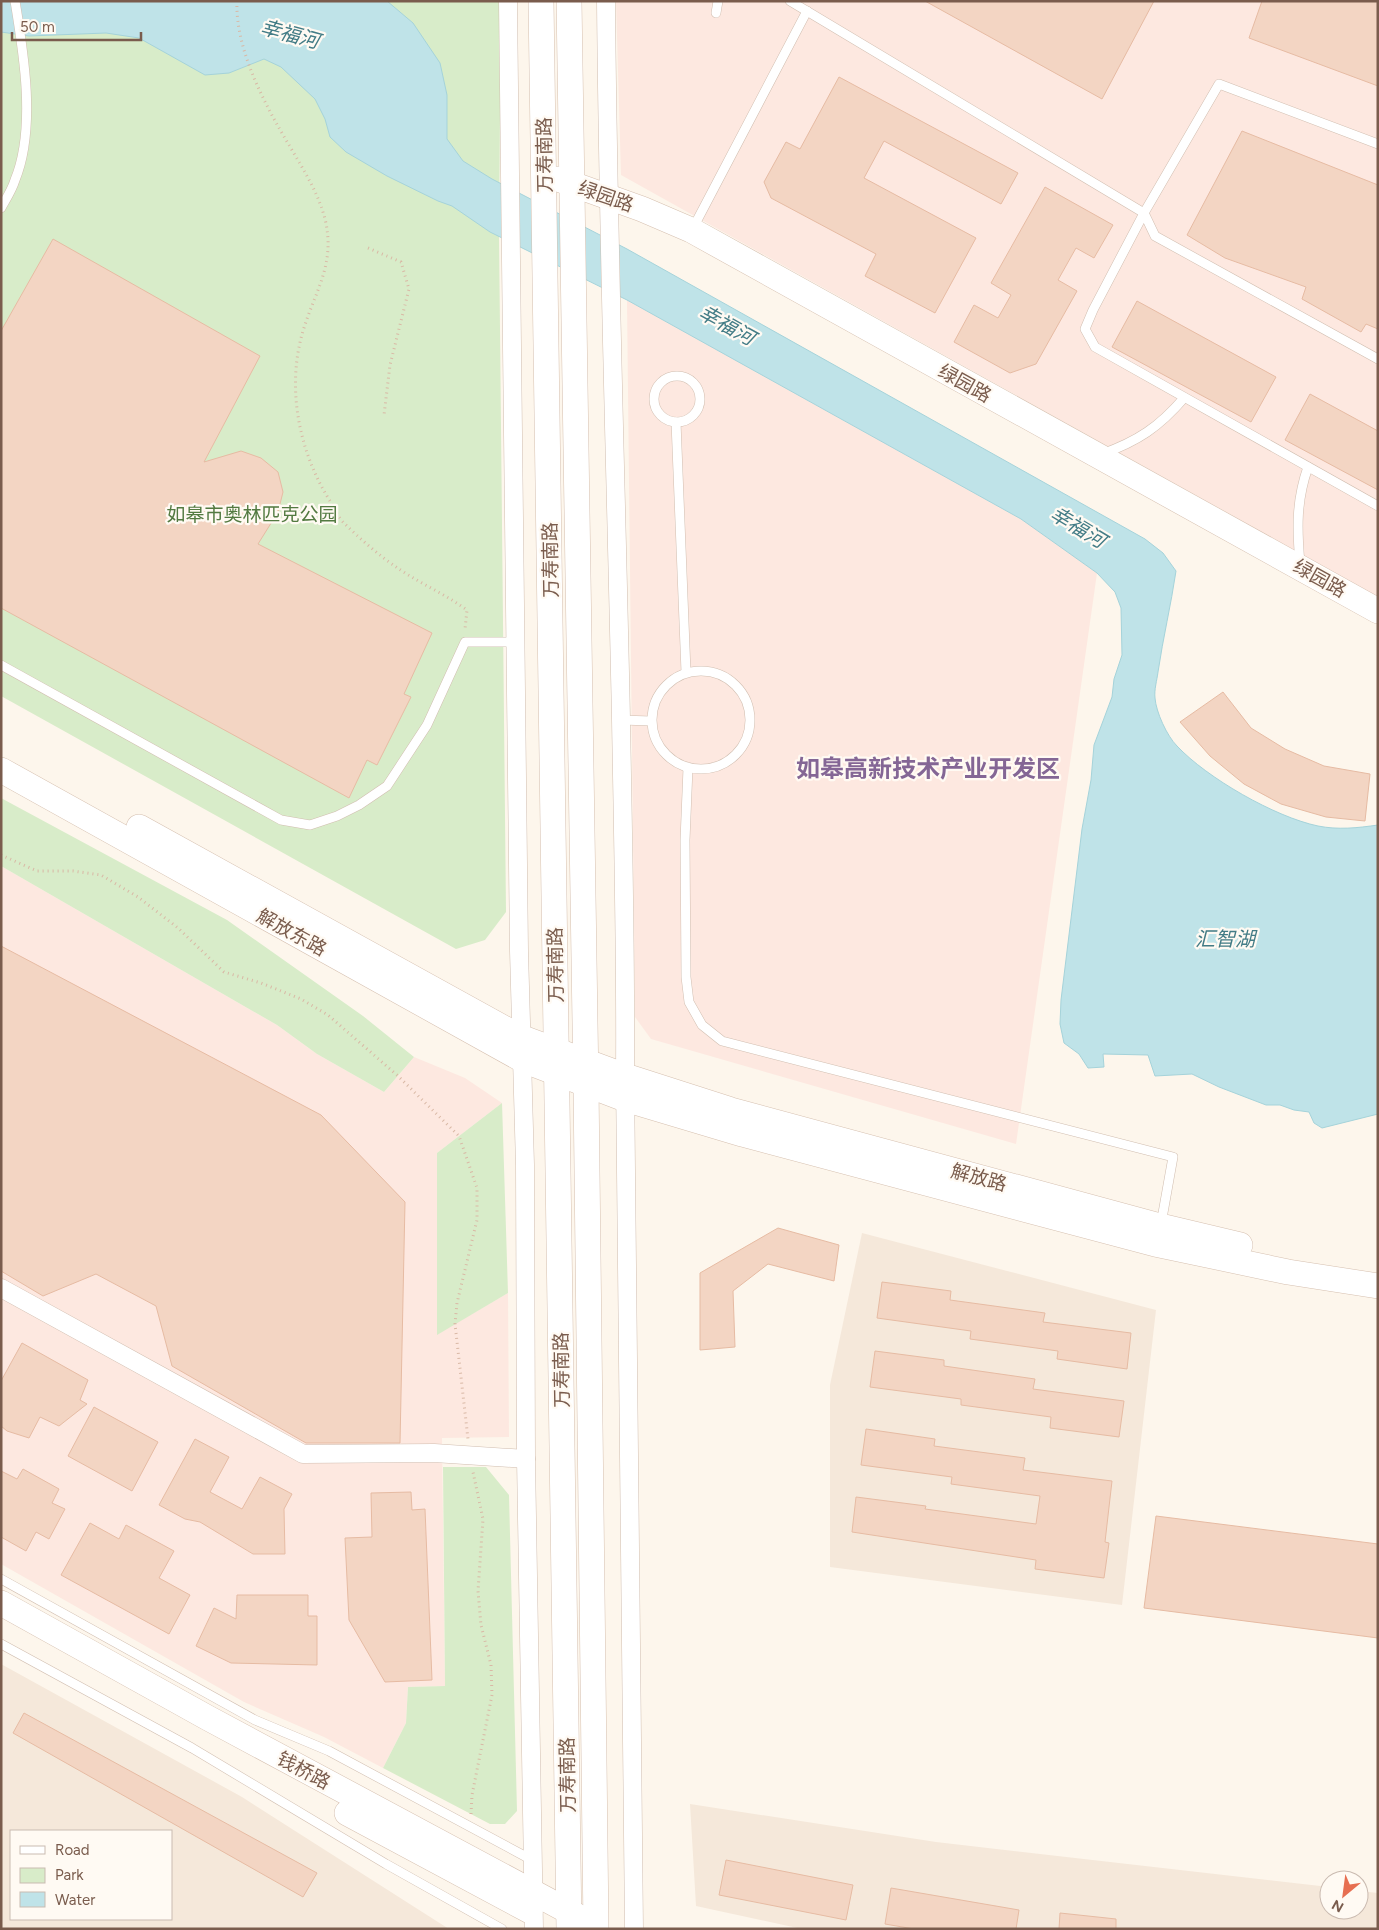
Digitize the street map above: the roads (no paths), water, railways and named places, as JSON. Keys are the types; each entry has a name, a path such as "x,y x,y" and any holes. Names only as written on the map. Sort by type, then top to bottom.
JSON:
{"street":[{"path":"508,1 526,1460 534,1912"},
{"name":"万寿南路","path":"541,1 566,1924"},
{"name":"万寿南路","path":"569,1 601,1927"},
{"path":"606,1 608,196 613,328 626,957 625,1087 634,1929"},
{"name":"绿园路","path":"544,173 608,196 691,230 1378,611"},
{"name":"解放东路","path":"1,751 521,1048"},
{"name":"解放东路","path":"1,770 521,1048 556,1061 586,1086"},
{"name":"解放东路","path":"556,1061 586,1060"},
{"name":"解放路","path":"586,1060 625,1087 742,1134 1157,1235 1288,1272 1378,1286"},
{"name":"解放路","path":"586,1086 625,1087"},
{"name":"解放路","path":"1157,1235 1378,1270"},
{"path":"1,1288 303,1454 470,1454 526,1460"},
{"name":"钱桥路","path":"1,1603 534,1912"},
{"name":"钱桥路","path":"1,1622 446,1868 534,1912 566,1924 601,1927"}],"lane":[{"path":"1,208 16,180 23,151 27,116 21,35 15,1"},
{"path":"716,13 718,1"},
{"path":"790,1 1144,213 1155,236 1378,359"},
{"path":"691,230 807,11"},
{"path":"1378,144 1218,84 1144,213 1085,329 1095,347 1378,506"},
{"path":"680,376 694,383 698,390 700,405 691,418 676,422 669,421 658,412 654,398 660,384 665,380 680,376"},
{"path":"1097,456 1134,442 1166,420 1184,398"},
{"path":"676,422 686,672"},
{"path":"1300,567 1297,530 1299,491 1308,467"},
{"path":"1,666 254,807 281,820 310,825 337,816 359,805 387,786 427,725 465,642 515,642"},
{"path":"702,670 719,674 733,682 744,695 750,711 750,727 745,743 734,756 720,766 704,769 688,768 674,761 662,750 654,736 651,721 654,705 660,691 672,680 686,672 702,670"},
{"path":"621,720 651,721"},
{"path":"688,768 685,840 686,977 689,1002 702,1025 722,1041 1173,1157 1157,1235"},
{"path":"1,1579 255,1720 329,1750 532,1860"},
{"path":"1,1644 192,1748 386,1864 502,1929"}],"water":[{"path":"1,1 387,1 413,23 440,63 447,95 447,139 463,161 492,179 627,249 1145,539 1163,553 1176,571 1155,695 1160,717 1173,742 1190,758 1223,783 1282,814 1318,826 1333,828 1378,825 1378,1114 1322,1128 1314,1123 1309,1112 1294,1110 1280,1105 1266,1105 1219,1087 1192,1074 1155,1076 1148,1055 1103,1054 1104,1067 1088,1068 1079,1054 1064,1043 1060,1024 1061,1000 1082,829 1091,780 1094,745 1112,697 1114,679 1122,655 1121,608 1115,592 1097,573 1021,519 627,300 490,232 452,206 387,176 346,152 330,137 325,119 315,99 281,67 264,59 229,73 205,75 139,38 106,33 29,36 1,32"}],"district":[{"name":"如皋高新技术产业开发区","path":"928,769"}],"water label":[{"name":"幸福河","path":"290,34"},
{"name":"幸福河","path":"727,325"},
{"name":"幸福河","path":"1078,527"},
{"name":"汇智湖","path":"1225,939"}],"park label":[{"name":"如皋市奥林匹克公园","path":"252,514"}]}
